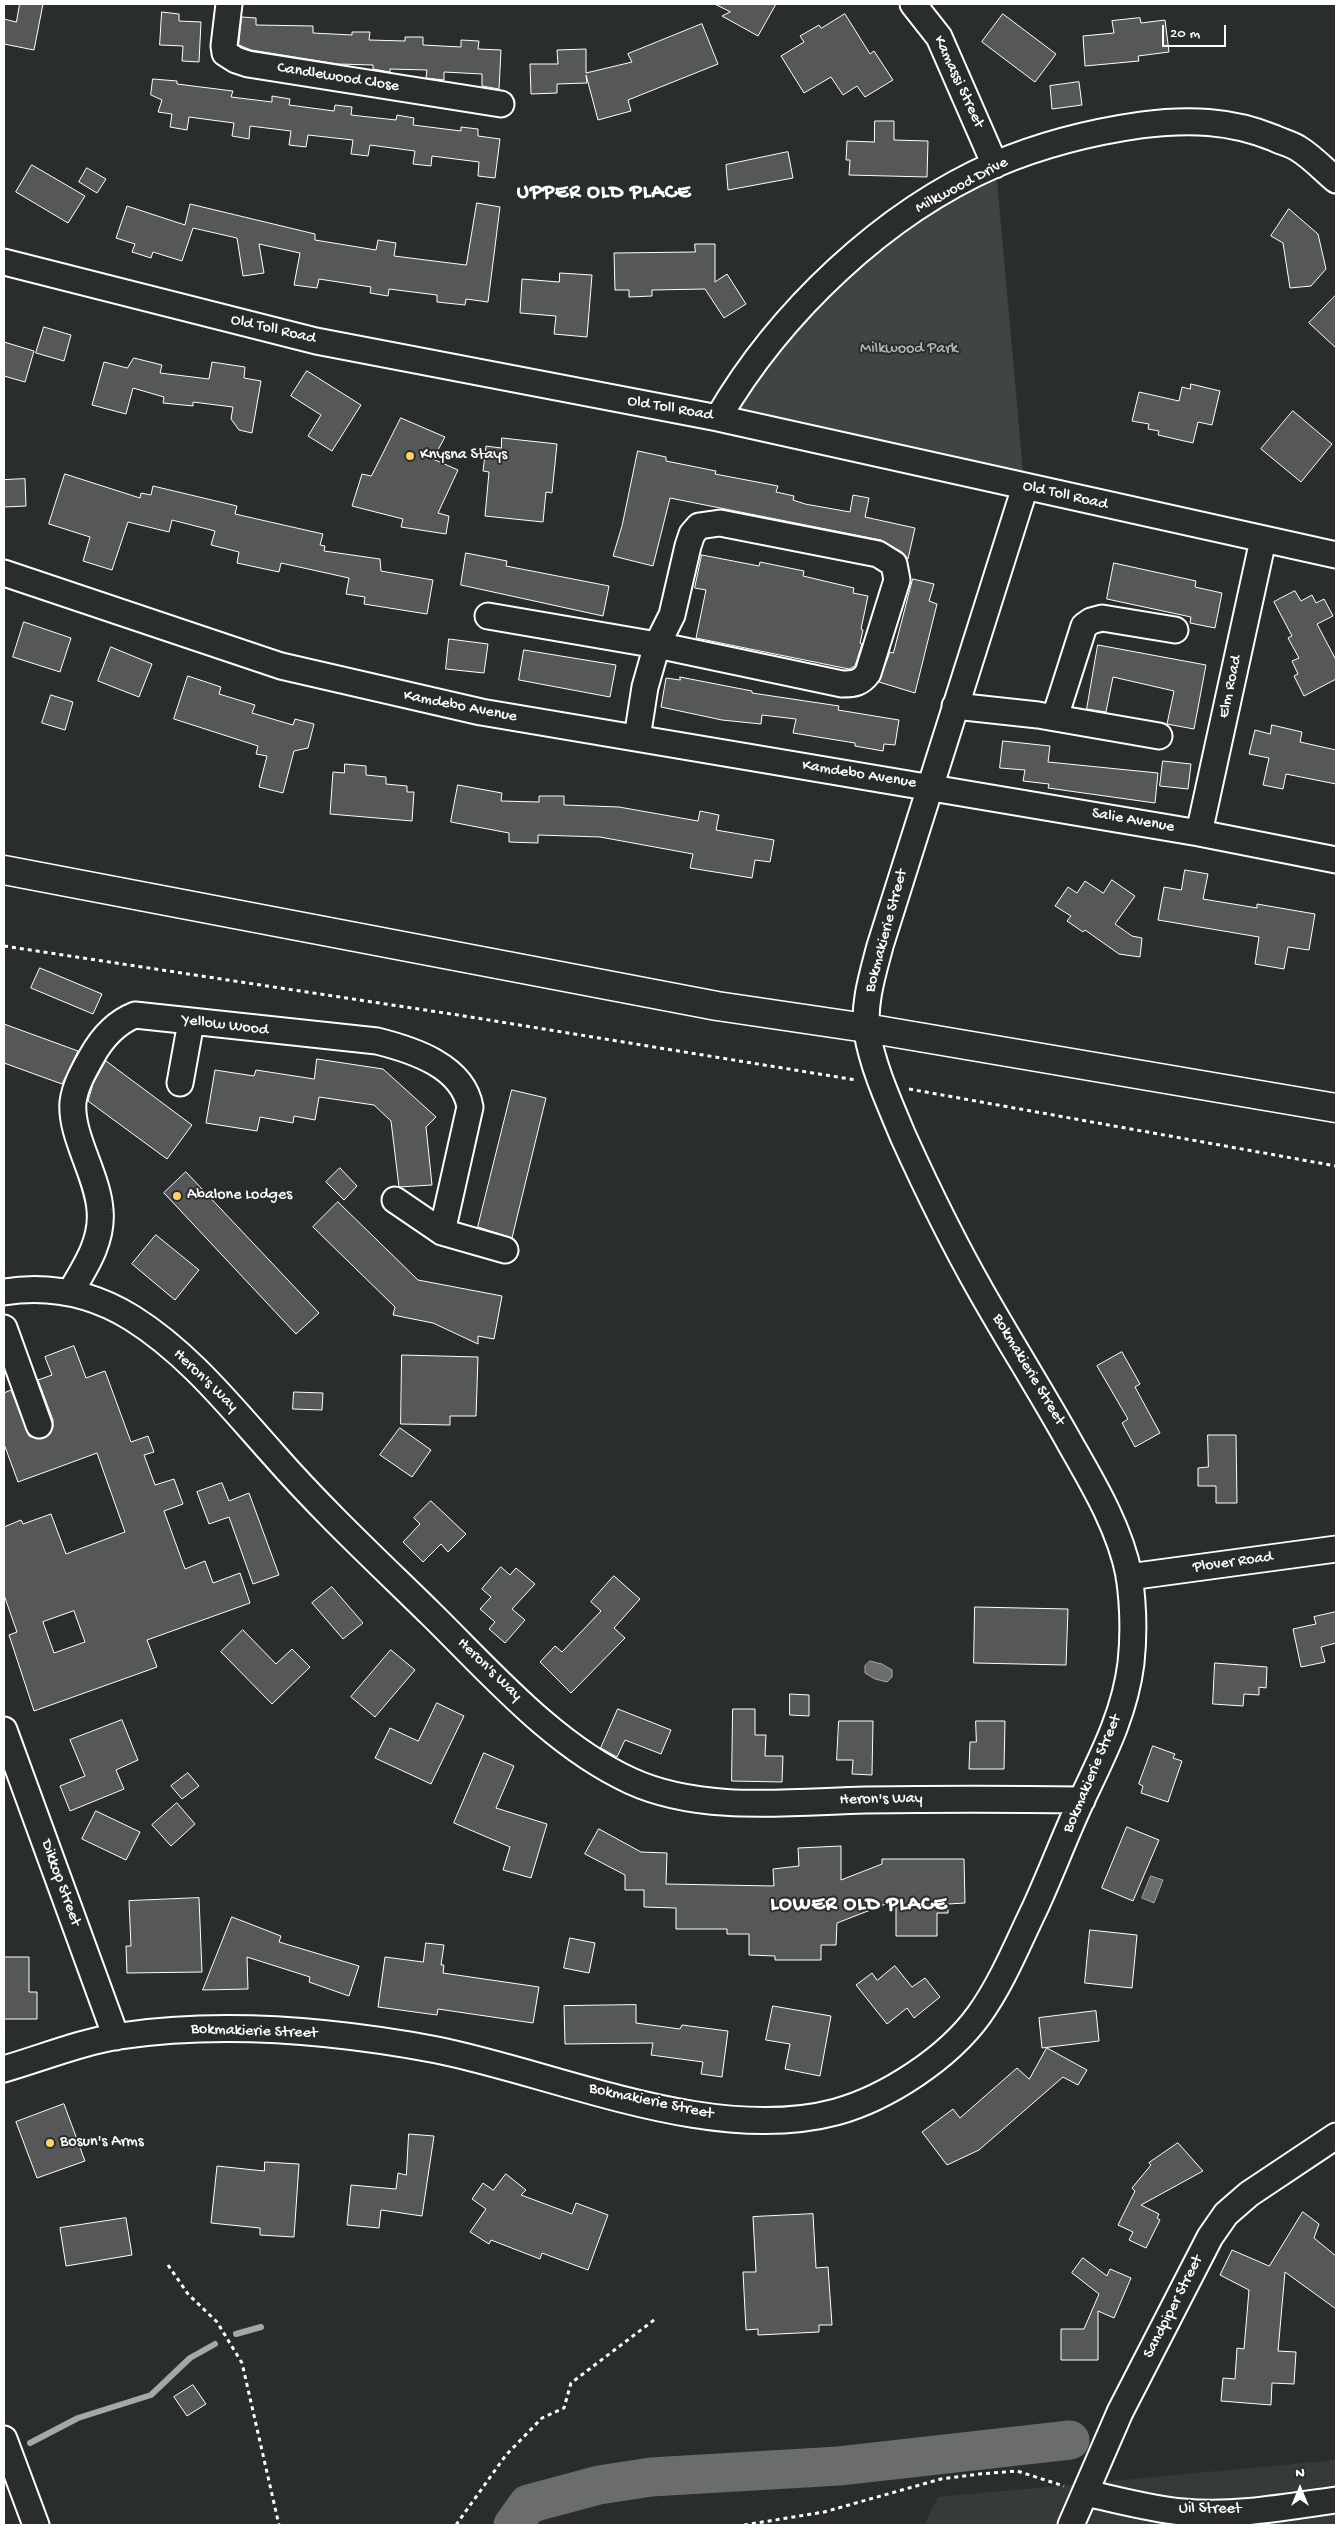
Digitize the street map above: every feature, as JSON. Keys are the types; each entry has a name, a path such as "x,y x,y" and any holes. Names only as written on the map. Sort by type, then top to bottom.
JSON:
{"highway":[{"path":"4,870 717,1006 866,1028 1336,1108"}],"street":[{"name":"Candlewood Close","path":"229,4 224,46 225,53 236,60 248,64 501,104"},
{"name":"Kamassi Street","path":"913,4 939,37 995,164"},
{"name":"Milkwood Drive","path":"718,418 742,379 828,277 878,235 938,196 995,164 1069,139 1120,129 1176,121 1215,122 1257,131 1298,148 1336,180"},
{"name":"Old Toll Road","path":"4,262 316,341 718,418 1336,556"},
{"name":"Bokmakierie Street","path":"4,2069 116,2037 191,2030 259,2030 323,2034 435,2050 509,2067 625,2100 696,2115 740,2119 818,2117 845,2110 874,2097 931,2063 959,2039 980,2014 1037,1904 1113,1734 1127,1688 1132,1658 1129,1577 1119,1540 1093,1483 979,1288 923,1179 881,1084 866,1028 869,992 880,946 1024,487"},
{"path":"488,616 657,645 842,684 853,684 863,680 868,673 897,580 894,564 878,554 720,523 700,526 692,534 672,615 657,645 644,688 637,738"},
{"name":"Elm Road","path":"1199,833 1263,540"},
{"name":"Kamdebo Avenue","path":"4,573 281,666 481,712 929,786"},
{"path":"1055,717 1084,626 1091,621 1102,618 1176,630"},
{"path":"955,706 1055,717 1159,736"},
{"name":"Salie Avenue","path":"929,786 1199,833 1336,860"},
{"name":"Yellow Wood","path":"71,1291 89,1261 100,1228 97,1190 75,1120 73,1103 82,1073 98,1045 111,1029 125,1019 135,1015 377,1041 411,1050 456,1078 468,1093 470,1107 442,1232"},
{"path":"180,1083 191,1022"},
{"path":"395,1200 442,1232 505,1250"},
{"name":"Heron's Way","path":"4,1292 34,1288 71,1291 131,1317 177,1352 227,1400 275,1456 338,1522 494,1676 567,1743 628,1780 657,1792 692,1800 769,1802 980,1798 1082,1800"},
{"path":"4,1328 39,1425"},
{"name":"Plover Road","path":"1129,1577 1336,1549"},
{"name":"Dikkop Street","path":"4,1730 116,2037"},
{"name":"Sandpiper Street","path":"1071,2525 1120,2412 1210,2236 1226,2214 1250,2194 1336,2136"},
{"path":"4,2439 36,2525"},
{"name":"Uil Street","path":"1086,2493 1153,2508 1185,2512 1306,2515 1336,2500"}],"path":[{"path":"4,946 458,1015 881,1084 1336,1166"},
{"path":"168,2265 188,2294 217,2322 242,2362 278,2525"},
{"path":"456,2525 506,2455 542,2418 564,2408 571,2383 654,2320"},
{"path":"744,2525 824,2512 941,2478 979,2474 1017,2471 1086,2493"}],"shaded area":[{"path":"870,1661 882,1664 892,1670 892,1677 887,1682 875,1679 865,1673 865,1666"},
{"path":"1151,1876 1163,1880 1154,1903 1142,1898"},
{"path":"1336,2460 1336,2525 924,2525 938,2497"}],"green space":[{"name":"Milkwood Park","path":"996,169 1024,483 725,414 740,392 879,238"}],"building":[{"path":"20,4 43,4 34,50 4,44 4,19 16,22"},
{"path":"715,4 776,4 758,36 722,16 730,12"},
{"path":"162,12 179,14 179,21 201,22 199,62 182,61 183,46 160,45"},
{"path":"845,14 870,54 874,51 893,80 865,97 857,86 843,95 831,77 804,93 781,56 804,42 800,36 819,25 821,28"},
{"path":"1003,14 1056,54 1035,82 982,42"},
{"path":"242,17 256,18 256,25 313,26 313,33 352,35 352,32 370,32 369,40 405,41 405,37 423,37 423,45 461,47 461,40 479,41 478,49 501,50 499,89 482,86 482,74 444,72 444,80 426,78 427,70 390,69 390,72 373,69 373,65 338,64 251,50 239,45"},
{"path":"1140,18 1141,23 1165,20 1169,52 1138,56 1139,61 1085,66 1083,36 1114,33 1112,21"},
{"path":"702,24 718,64 628,100 631,111 598,120 586,75 587,83 557,84 557,93 531,94 530,64 558,64 557,50 586,49 586,73 632,62 628,54"},
{"path":"153,79 177,81 177,84 233,91 231,97 272,102 272,96 290,99 289,105 334,111 335,105 352,107 351,115 396,120 397,115 414,118 413,125 461,131 461,127 478,129 478,136 500,139 495,178 478,176 479,162 432,156 431,166 413,164 415,151 370,145 368,156 351,154 353,140 308,135 306,147 289,145 291,131 250,126 249,139 232,136 234,123 189,117 187,130 170,127 172,114 158,112 162,100 151,95"},
{"path":"1079,82 1082,105 1052,109 1050,86"},
{"path":"875,121 894,121 894,140 928,141 927,177 849,175 850,160 846,160 847,141 874,142"},
{"path":"788,152 793,178 728,190 726,165"},
{"path":"32,165 85,196 68,223 16,192"},
{"path":"87,168 106,179 97,193 79,182"},
{"path":"477,203 500,207 488,302 466,299 465,305 437,302 437,295 389,289 388,296 370,293 371,287 319,279 317,288 294,285 300,253 259,244 264,273 243,276 237,238 193,228 182,261 153,252 151,258 132,252 135,244 116,238 127,206 185,225 190,204 315,234 315,240 376,250 378,240 396,243 394,256 466,265"},
{"path":"1289,209 1318,234 1326,269 1311,286 1290,288 1283,243 1271,236"},
{"path":"695,244 715,244 715,282 727,274 746,304 724,318 705,289 652,290 652,296 629,297 629,290 615,290 614,253 695,252"},
{"path":"560,273 592,275 587,337 554,334 556,316 520,313 522,279 559,282"},
{"path":"1336,295 1336,348 1309,323"},
{"path":"44,327 71,335 64,361 36,353"},
{"path":"4,342 34,351 25,382 4,376"},
{"path":"134,358 162,365 160,373 209,379 212,362 245,367 244,378 261,381 252,433 239,430 231,419 233,407 193,402 193,406 163,403 164,397 133,388 126,414 92,405 104,362 127,368"},
{"path":"307,371 361,405 332,451 308,436 321,415 291,396"},
{"path":"1191,384 1220,391 1212,425 1198,422 1193,443 1158,435 1159,431 1148,429 1149,424 1132,421 1139,392 1179,401 1182,387 1190,389"},
{"path":"1293,411 1332,444 1301,482 1261,449"},
{"path":"401,418 445,437 433,459 458,470 438,513 449,516 446,534 401,527 403,519 352,506 362,474 371,476"},
{"path":"502,438 557,444 552,493 546,492 543,522 485,516 489,472 483,471 486,446 501,448"},
{"path":"638,451 666,457 666,461 716,471 715,474 778,486 776,492 794,496 793,500 805,504 850,512 853,495 869,498 865,517 915,528 908,559 902,552 881,540 670,498 653,566 613,556 622,526"},
{"path":"65,474 140,498 141,493 151,495 153,486 237,506 235,514 323,534 320,545 325,546 324,551 380,559 381,571 433,580 427,614 364,604 365,597 346,594 349,578 281,563 279,572 237,563 239,552 211,545 215,531 172,520 169,532 128,522 112,570 83,561 90,537 49,524"},
{"path":"25,479 26,506 4,507 4,480"},
{"path":"466,553 507,561 506,566 609,586 603,616 461,585"},
{"path":"702,555 759,566 760,562 804,571 803,576 854,588 853,593 868,596 861,629 863,630 860,643 862,644 855,666 849,669 696,638 706,590 695,588"},
{"path":"1114,563 1196,581 1195,587 1222,593 1215,628 1190,623 1191,617 1107,599"},
{"path":"913,579 934,584 929,601 937,604 915,693 879,682 890,652 893,653"},
{"path":"1295,591 1301,601 1312,595 1316,603 1324,599 1333,616 1317,624 1336,660 1336,679 1304,696 1294,676 1298,674 1292,661 1299,658 1288,638 1292,636 1274,602"},
{"path":"24,622 71,638 60,672 13,657"},
{"path":"449,639 488,644 484,673 446,669"},
{"path":"1098,645 1206,665 1194,729 1167,724 1174,691 1113,677 1106,712 1087,709"},
{"path":"111,647 152,664 139,697 98,681"},
{"path":"524,650 616,665 610,697 519,680"},
{"path":"188,676 221,687 219,694 255,705 252,713 293,725 295,719 314,724 308,748 294,751 283,793 259,787 267,756 256,754 258,746 174,719"},
{"path":"680,677 752,691 752,693 839,706 838,710 899,720 895,745 884,744 883,751 855,746 855,743 793,733 796,719 762,715 761,724 722,720 661,707 666,678 680,680"},
{"path":"51,695 73,702 65,730 42,723"},
{"path":"1272,725 1302,732 1300,742 1336,750 1336,784 1286,774 1283,789 1263,785 1269,758 1249,754 1255,730 1270,734"},
{"path":"1003,741 1050,746 1048,762 1158,773 1155,803 1048,788 1049,784 1023,781 1025,770 1000,768"},
{"path":"1163,761 1191,764 1188,789 1160,786"},
{"path":"345,764 366,766 366,775 386,777 386,784 407,786 407,792 414,792 412,821 330,814 333,772 344,773"},
{"path":"458,785 502,793 501,801 539,802 539,796 564,796 564,805 619,807 698,821 700,811 719,815 716,830 774,840 770,862 755,860 752,878 690,868 693,854 600,837 538,835 538,843 509,842 509,833 451,822"},
{"path":"1185,870 1208,874 1203,899 1257,908 1257,904 1315,914 1309,950 1288,947 1284,969 1255,964 1259,937 1158,920 1164,887 1181,890"},
{"path":"1112,880 1135,896 1115,924 1132,936 1142,938 1140,957 1119,954 1085,930 1083,932 1067,921 1071,916 1055,906 1068,887 1077,893 1085,881 1103,893"},
{"path":"40,968 102,994 93,1014 31,988"},
{"path":"4,1024 78,1051 62,1084 4,1063"},
{"path":"317,1059 383,1069 436,1117 426,1127 432,1185 399,1187 391,1121 374,1105 319,1097 315,1120 294,1116 293,1123 260,1117 257,1131 206,1123 215,1070 254,1076 256,1070 314,1079"},
{"path":"106,1061 192,1125 167,1159 88,1101 93,1084"},
{"path":"512,1090 546,1098 512,1238 478,1227"},
{"path":"340,1168 357,1186 344,1200 326,1182"},
{"path":"186,1172 319,1313 296,1334 164,1193"},
{"path":"338,1202 418,1280 502,1296 494,1339 478,1336 478,1344 433,1323 393,1315 395,1307 313,1227"},
{"path":"156,1235 199,1270 175,1300 132,1264"},
{"path":"74,1346 86,1378 105,1371 131,1442 148,1436 154,1452 144,1455 155,1485 174,1479 183,1504 164,1511 185,1569 205,1561 213,1583 240,1573 250,1603 147,1640 157,1667 34,1711 9,1635 17,1632 4,1595 4,1527 21,1520 23,1524 51,1514 66,1554 125,1532 97,1453 18,1482 4,1444 4,1393 11,1390 29,1436 37,1439 44,1438 50,1434 53,1420 38,1380 52,1375 45,1357","holes":["74,1611 85,1642 54,1653 43,1622"]},
{"path":"1122,1352 1140,1384 1135,1387 1160,1433 1135,1447 1122,1423 1128,1419 1097,1366"},
{"path":"402,1355 478,1357 476,1416 450,1416 450,1425 401,1424"},
{"path":"294,1392 323,1393 322,1410 293,1409"},
{"path":"400,1428 431,1450 412,1477 380,1455"},
{"path":"1208,1435 1236,1435 1237,1503 1216,1503 1216,1486 1198,1486 1198,1468 1208,1467"},
{"path":"222,1483 229,1501 249,1493 279,1575 253,1584 229,1517 209,1524 197,1492"},
{"path":"431,1501 466,1534 448,1552 441,1544 423,1562 403,1542 420,1524 414,1518"},
{"path":"501,1567 510,1575 516,1568 535,1584 512,1609 525,1620 505,1643 489,1629 495,1622 480,1609 491,1597 482,1589"},
{"path":"614,1576 640,1599 614,1628 625,1638 571,1693 540,1662 555,1646 562,1652 601,1611 591,1602"},
{"path":"332,1587 363,1623 343,1639 312,1603"},
{"path":"975,1607 1068,1609 1066,1665 974,1663"},
{"path":"1336,1612 1336,1643 1321,1647 1325,1662 1301,1667 1293,1629 1316,1624 1314,1617"},
{"path":"243,1630 276,1664 292,1649 310,1667 272,1704 221,1652"},
{"path":"391,1650 415,1670 375,1717 351,1697"},
{"path":"1215,1663 1267,1667 1266,1688 1259,1687 1259,1695 1244,1694 1243,1706 1213,1704"},
{"path":"790,1694 809,1695 809,1716 790,1715"},
{"path":"437,1703 464,1716 431,1784 375,1758 390,1728 418,1741"},
{"path":"618,1709 671,1730 661,1754 625,1740 617,1757 601,1748"},
{"path":"733,1709 755,1709 755,1735 766,1735 765,1756 783,1756 782,1782 732,1781"},
{"path":"122,1720 138,1760 116,1770 124,1789 70,1811 60,1786 85,1776 70,1740"},
{"path":"839,1721 873,1721 872,1775 852,1774 853,1760 837,1760"},
{"path":"976,1721 1005,1721 1004,1769 969,1769 970,1742 976,1742"},
{"path":"1153,1746 1175,1754 1173,1758 1182,1761 1168,1802 1141,1793 1143,1786 1139,1784"},
{"path":"484,1753 514,1766 496,1808 547,1824 531,1878 503,1870 510,1847 454,1823"},
{"path":"188,1773 199,1786 182,1799 171,1786"},
{"path":"177,1803 195,1824 171,1846 152,1825"},
{"path":"96,1811 140,1832 126,1860 82,1839"},
{"path":"1127,1827 1159,1840 1133,1901 1102,1888"},
{"path":"599,1829 641,1852 667,1853 666,1884 774,1886 773,1869 799,1866 798,1848 841,1846 841,1880 882,1864 882,1859 964,1859 965,1903 948,1904 948,1913 937,1913 937,1936 896,1936 896,1900 837,1923 836,1945 821,1945 821,1960 775,1960 775,1956 749,1955 749,1934 727,1934 727,1929 676,1929 676,1908 644,1907 644,1890 625,1890 625,1875 585,1854"},
{"path":"199,1898 202,1972 127,1973 126,1946 131,1946 129,1901"},
{"path":"232,1917 281,1936 279,1942 359,1966 349,1996 309,1982 310,1977 247,1957 248,1989 203,1990"},
{"path":"1090,1930 1137,1935 1132,1988 1085,1983"},
{"path":"570,1938 595,1943 589,1973 564,1968"},
{"path":"426,1943 444,1945 441,1965 444,1965 443,1973 539,1987 533,2023 438,2009 437,2015 378,2007 385,1957 423,1962"},
{"path":"4,1957 29,1957 29,1992 37,1992 37,2019 4,2019"},
{"path":"895,1966 912,1987 925,1978 940,1997 914,2018 907,2008 887,2024 856,1985 872,1973 877,1980"},
{"path":"636,2005 636,2023 680,2029 682,2025 728,2031 722,2077 701,2074 703,2062 651,2055 653,2043 565,2044 564,2006"},
{"path":"773,2006 831,2016 820,2076 785,2069 790,2044 766,2040"},
{"path":"1096,2011 1099,2041 1042,2048 1039,2018"},
{"path":"1047,2048 1087,2070 1078,2085 1063,2077 979,2150 947,2165 922,2132 953,2109 960,2118 1017,2068 1029,2079"},
{"path":"64,2104 85,2161 37,2178 16,2122"},
{"path":"409,2134 434,2136 422,2216 381,2210 379,2228 347,2225 351,2185 396,2189 398,2173 406,2175"},
{"path":"1178,2143 1203,2171 1141,2205 1159,2214 1157,2218 1160,2220 1146,2248 1129,2240 1133,2232 1118,2225 1135,2191 1132,2188 1151,2165 1149,2163"},
{"path":"265,2162 299,2164 294,2237 260,2235 260,2228 211,2223 217,2166 264,2171"},
{"path":"506,2174 526,2190 521,2195 572,2214 576,2203 608,2215 588,2270 542,2253 540,2259 491,2240 489,2244 470,2232 486,2209 472,2199 483,2183 493,2190"},
{"path":"1303,2212 1319,2224 1314,2238 1336,2256 1336,2309 1285,2272 1278,2351 1296,2352 1294,2384 1272,2383 1271,2405 1221,2401 1223,2378 1235,2379 1237,2348 1244,2349 1249,2290 1220,2275 1232,2250 1269,2266"},
{"path":"813,2214 816,2268 828,2267 832,2325 819,2325 819,2332 758,2335 758,2329 746,2330 743,2272 756,2272 753,2217"},
{"path":"126,2218 132,2255 66,2266 60,2228"},
{"path":"1083,2258 1107,2276 1110,2269 1131,2278 1114,2318 1098,2311 1098,2360 1061,2360 1061,2329 1084,2329 1099,2294 1072,2273"},
{"path":"193,2385 206,2404 187,2416 174,2397"}],"waterway":[{"path":"236,2334 261,2327"},
{"path":"30,2443 78,2418 151,2395 190,2358 215,2344"},
{"path":"513,2525 528,2504 599,2485 651,2477 839,2466 1070,2440"}],"place":[{"name":"Knysna Stays","path":"410,456"},
{"name":"Abalone Lodges","path":"177,1196"},
{"name":"Bosun's Arms","path":"50,2143"}],"district":[{"name":"UPPER OLD PLACE","path":"604,194"},
{"name":"LOWER OLD PLACE","path":"859,1906"}]}
